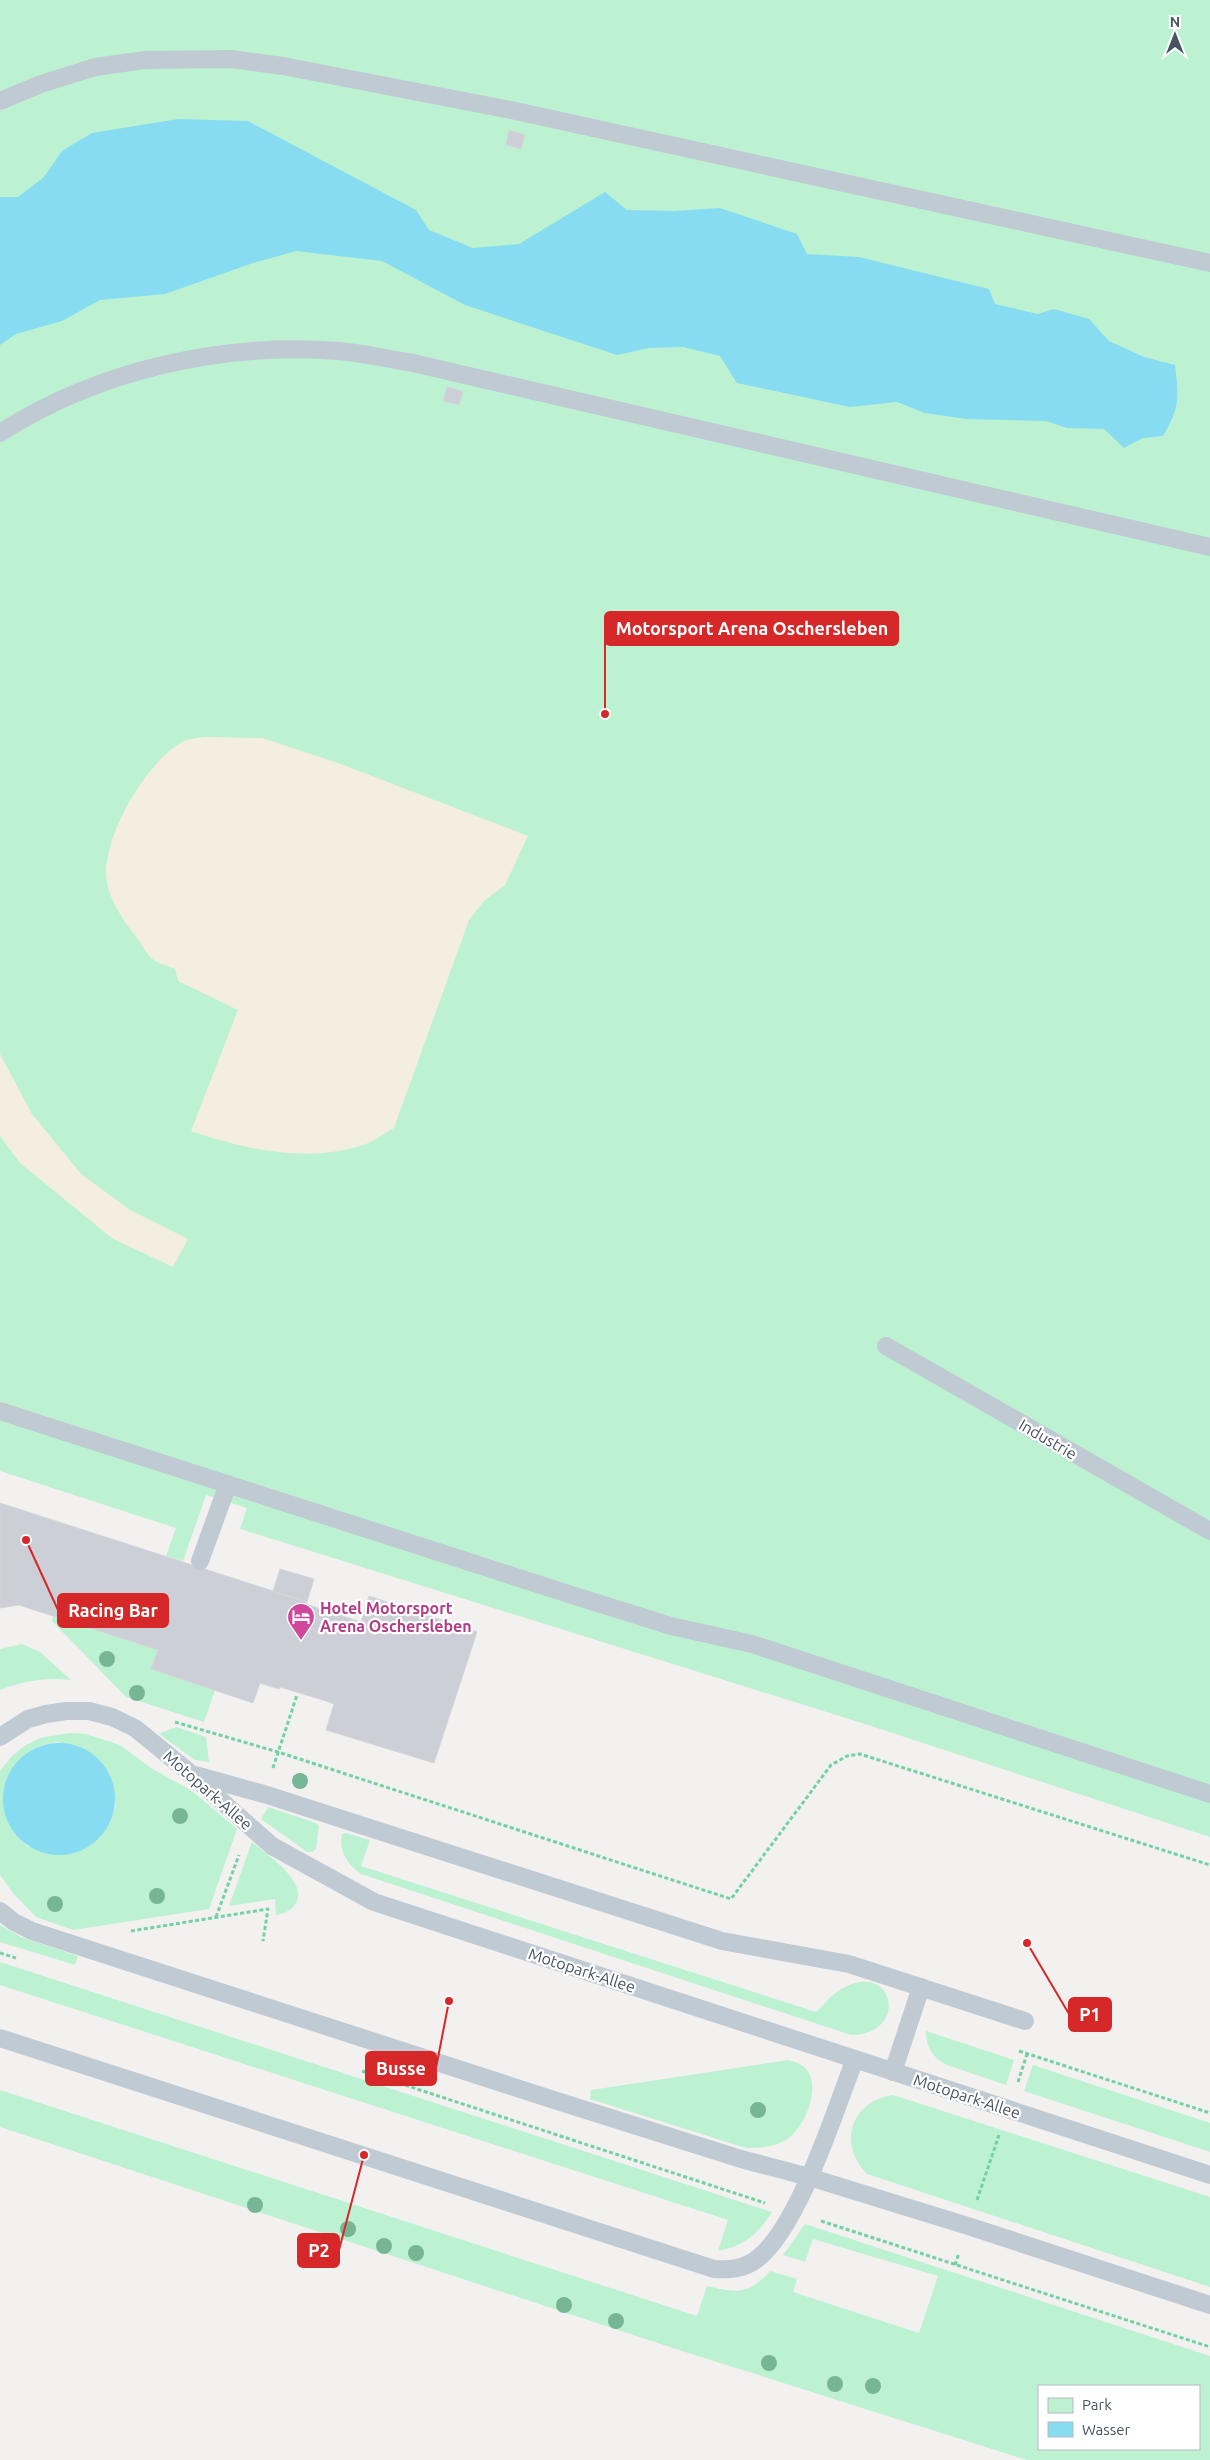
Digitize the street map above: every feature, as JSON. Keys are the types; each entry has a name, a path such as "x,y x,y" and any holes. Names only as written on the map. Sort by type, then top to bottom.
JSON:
{"lane":[{"path":"0,101 41,84 95,67 145,60 231,59 283,66 511,110 1210,263"},
{"path":"0,434 42,410 92,387 156,367 209,356 269,349 339,351 414,364 1210,547"},
{"name":"Industrie","path":"886,1346 1210,1531"},
{"path":"0,1410 671,1626 752,1644 1210,1794"},
{"path":"200,1561 228,1484"},
{"name":"Motopark-Allee","path":"0,1737 37,1716 66,1711 112,1716 135,1728 190,1773 272,1846 374,1902 1210,2175"},
{"path":"190,1773 264,1794 722,1941 849,1964 1026,2021"},
{"path":"0,1911 14,1922 32,1931 554,2100 741,2159 809,2176 1210,2305"},
{"path":"893,2072 922,1987"},
{"path":"0,2038 714,2268 741,2268 757,2260 776,2240 793,2212 809,2176 855,2059"}],"path":[{"path":"168,1720 278,1752 731,1899 831,1765 845,1757 860,1754 1210,1865"},
{"path":"94,1950 101,1936 268,1909 263,1941"},
{"path":"0,1953 19,1959"},
{"path":"1010,2048 1210,2113"},
{"path":"955,2265 1028,2054"},
{"path":"359,2070 1210,2347"}],"green space":[{"path":"0,0 1210,0 1210,1837 865,1724 240,1529 247,1508 206,1495 183,1561 166,1556 176,1528 0,1471"},
{"path":"53,1616 158,1650 152,1669 215,1690 204,1722 126,1697 52,1621"},
{"path":"22,1644 40,1652 71,1680 35,1680 0,1690 0,1649"},
{"path":"176,1727 206,1737 209,1762 195,1760 159,1734"},
{"path":"69,1733 86,1734 120,1745 151,1768 192,1791 237,1829 209,1909 73,1930 36,1917 13,1893 0,1875 0,1771 12,1756 26,1745 40,1738","holes":["59,1742 116,1805 110,1823 99,1839 28,1847 19,1838 8,1820 5,1800 14,1768 24,1756 33,1749"]},
{"path":"268,1807 316,1823 319,1826 316,1849 312,1852 307,1852 261,1819"},
{"path":"346,1833 370,1840 361,1866 816,2012 833,1995 845,1987 862,1982 875,1984 884,1991 888,2002 888,2013 881,2024 869,2032 851,2035 361,1874 348,1862 343,1852 341,1840 342,1834"},
{"path":"252,1842 284,1869 296,1886 298,1895 296,1903 288,1911 276,1915 275,1899 229,1906"},
{"path":"0,1925 21,1937 78,1956 75,1965 0,1942"},
{"path":"0,1962 772,2212 756,2233 735,2246 718,2251 728,2220 0,1985"},
{"path":"926,2031 1014,2060 1006,2085 942,2062 931,2051 927,2042"},
{"path":"788,2060 802,2065 810,2075 812,2094 810,2104 796,2131 780,2143 769,2146 746,2148 590,2099 591,2090"},
{"path":"1033,2065 1210,2123 1210,2152 1024,2091"},
{"path":"0,2090 697,2316 707,2286 734,2291 742,2290 755,2284 770,2271 797,2279 793,2292 919,2333 938,2276 813,2239 805,2262 783,2255 805,2224 1210,2356 1210,2460 1027,2460 679,2350 0,2127"},
{"path":"893,2095 1210,2197 1210,2287 867,2174 852,2150 851,2137 853,2126 858,2115 867,2106 879,2099"}],"sand":[{"path":"204,737 262,738 338,763 528,836 505,885 484,901 469,920 394,1128 367,1144 336,1151 294,1153 252,1148 191,1131 238,1010 178,981 175,969 151,958 117,909 109,891 106,871 113,836 121,817 143,781 169,752 182,742"},
{"path":"0,1054 32,1114 81,1174 130,1210 188,1239 173,1267 113,1239 20,1163 0,1136"}],"water":[{"path":"178,119 248,121 416,210 429,230 473,248 519,244 605,192 627,210 673,211 720,208 797,234 807,254 859,257 989,289 995,304 1038,314 1054,309 1089,319 1109,341 1144,357 1175,365 1177,402 1173,417 1163,436 1143,438 1124,448 1104,429 1067,428 1046,421 966,419 925,413 897,402 850,407 737,383 720,356 683,347 649,348 617,355 465,305 382,261 296,251 253,263 165,294 100,300 62,321 16,334 0,345 0,197 18,197 44,177 62,151 92,133"},
{"path":"59,1743 81,1747 99,1759 111,1777 115,1799 111,1821 99,1839 81,1851 59,1855 37,1851 19,1839 7,1821 3,1799 7,1777 19,1759 37,1747"}],"building":[{"path":"509,130 525,135 521,149 506,145"},
{"path":"447,387 463,391 459,405 443,401"},
{"name":"Hotel Motorsport Arena Oschersleben","path":"0,1503 307,1602 306,1604 361,1622 369,1596 477,1632 434,1763 326,1730 334,1704 326,1701 260,1683 253,1703 151,1669 158,1650 19,1605 0,1608"},
{"path":"280,1569 314,1579 307,1602 273,1591"}],"place":[{"name":"Motorsport Arena Oschersleben","path":"605,714"},
{"name":"Racing Bar","path":"26,1540"},
{"name":"Hotel Motorsport Arena Oschersleben","path":"301,1641"},
{"name":"P1","path":"1027,1943"},
{"name":"Busse","path":"449,2001"},
{"name":"P2","path":"364,2155"}]}
